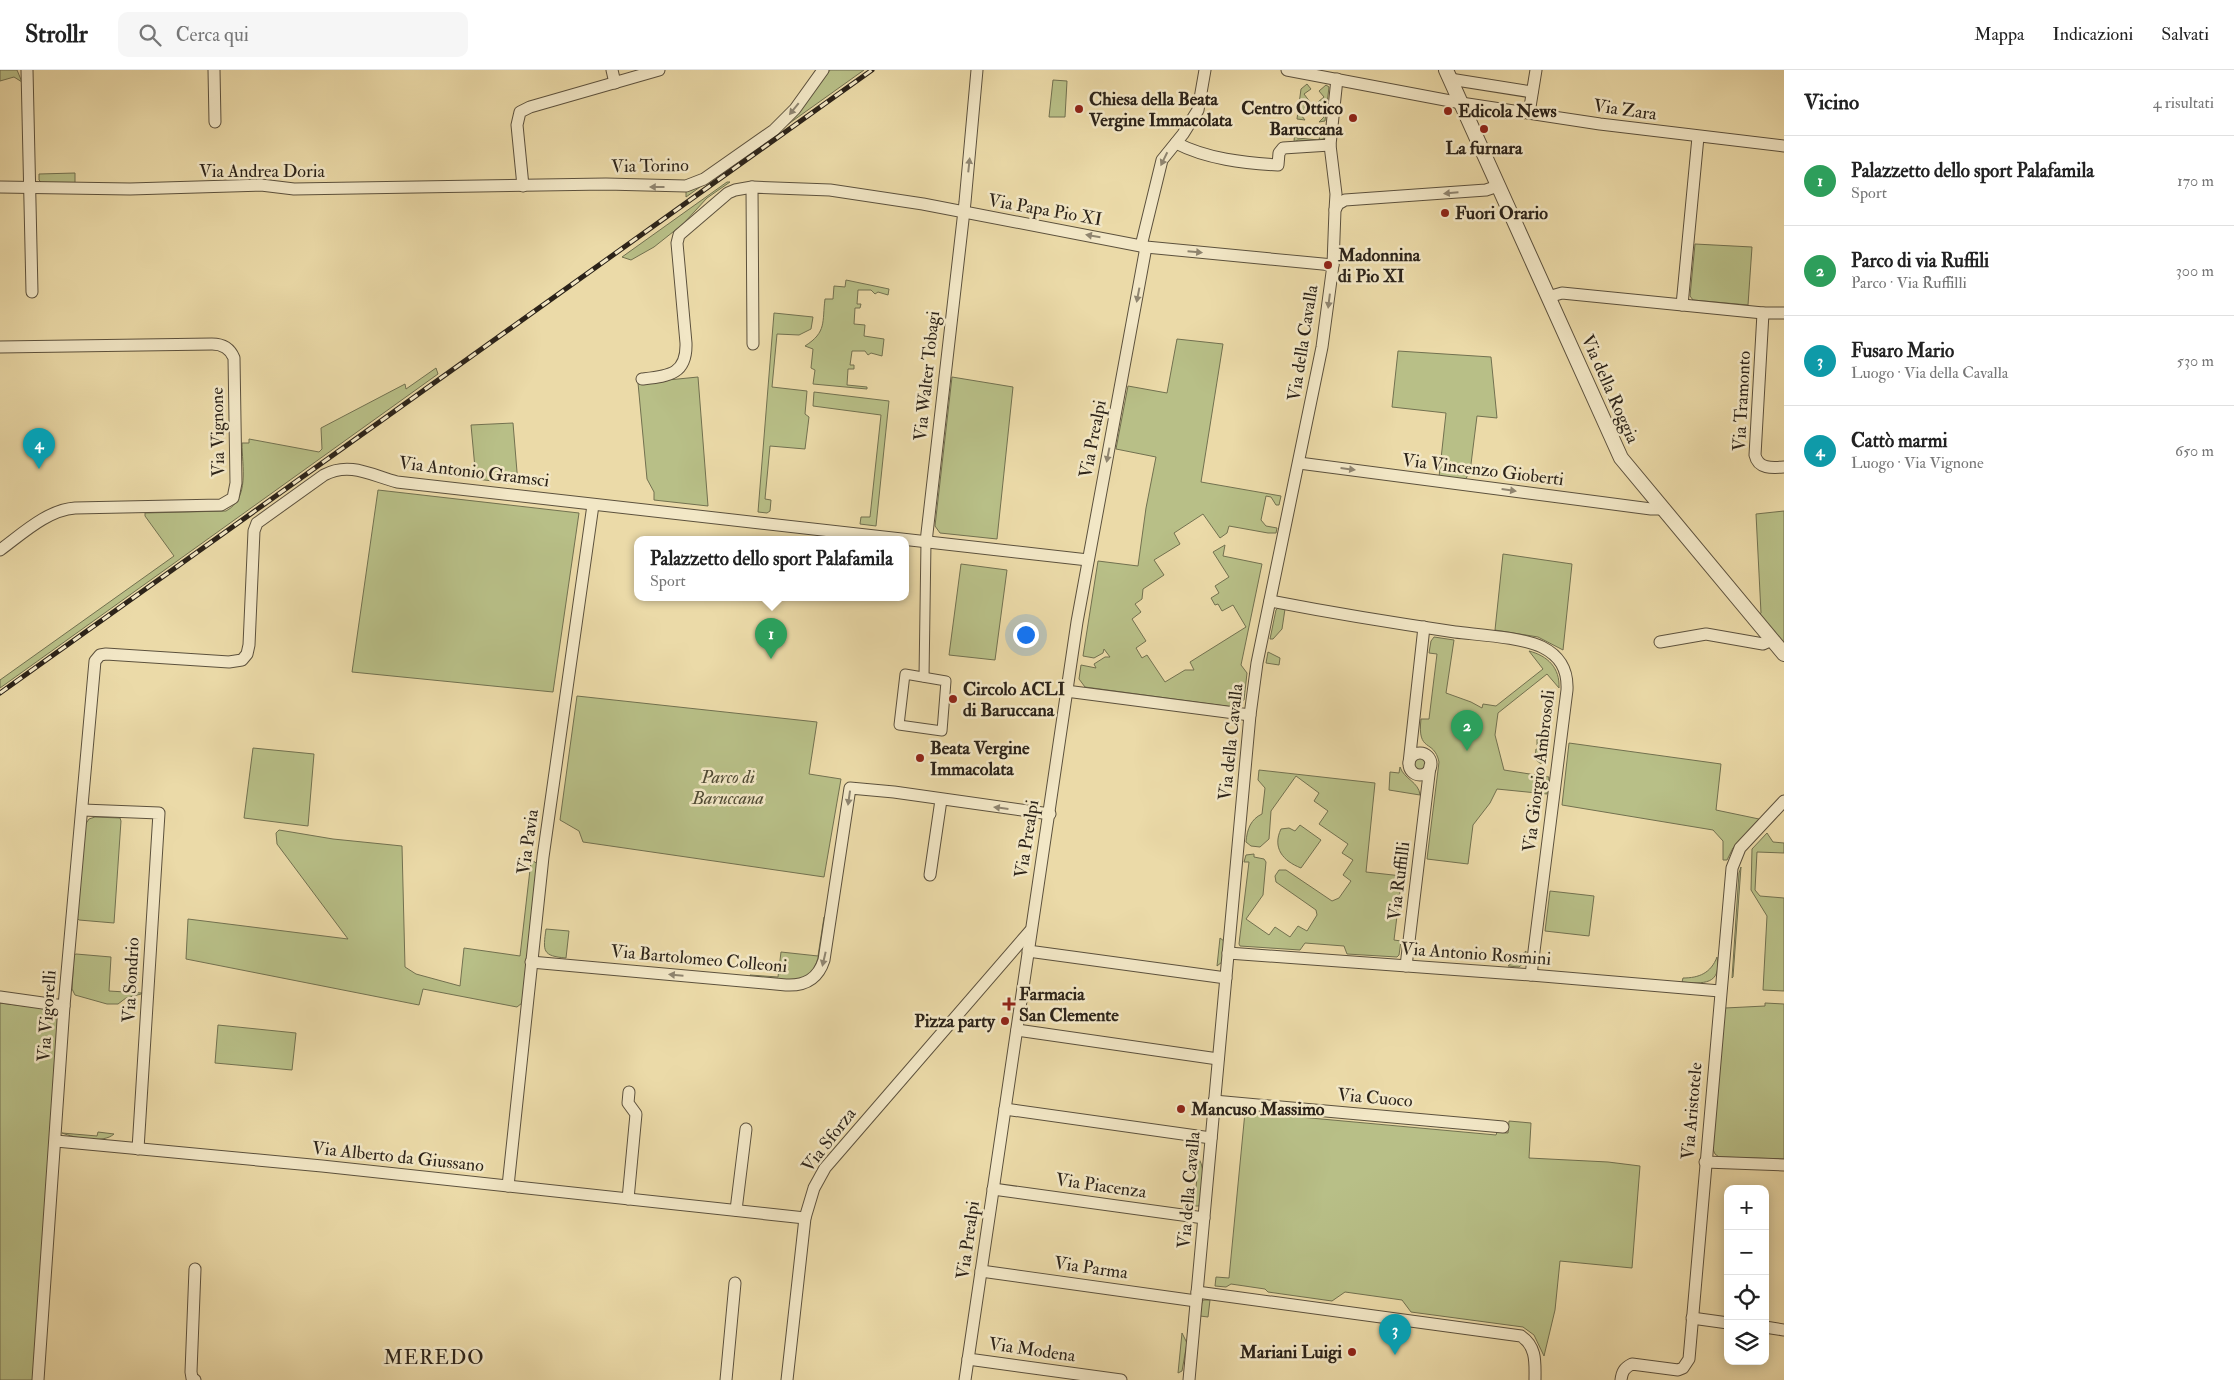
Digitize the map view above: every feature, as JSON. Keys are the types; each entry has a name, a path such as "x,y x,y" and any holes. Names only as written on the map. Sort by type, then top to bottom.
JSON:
{"street":[{"path":"27,70 32,292"},
{"path":"214,70 215,122"},
{"path":"612,70 615,83"},
{"path":"523,186 517,125 520,112 530,107 659,70"},
{"name":"Via Torino","path":"523,186 606,184 681,187 693,185 729,162 782,122 822,70"},
{"name":"Via Walter Tobagi","path":"926,542 977,70"},
{"name":"Via Prealpi","path":"965,1380 1027,957 1050,814 1066,691 1144,246 1162,160 1198,110 1205,70"},
{"name":"Via Zara","path":"1287,70 1306,71 1337,79 1461,103 1628,128 1784,146"},
{"path":"1528,113 1536,70"},
{"path":"1448,75 1532,92"},
{"name":"Via della Roggia","path":"1448,75 1621,458 1784,654"},
{"name":"Via della Cavalla","path":"1189,1380 1250,715 1270,601 1322,347 1333,265 1339,201 1330,150 1337,79"},
{"path":"1682,305 1698,136"},
{"path":"1176,143 1192,150 1235,161 1278,165 1281,150 1292,148 1330,150"},
{"name":"Via Andrea Doria","path":"0,187 177,188 261,185 294,189 523,186"},
{"path":"1339,201 1486,190 1498,186"},
{"path":"752,187 753,344"},
{"name":"Via Papa Pio XI","path":"642,379 674,374 686,356 677,248 679,235 728,193 752,187 830,190 923,204 1144,246 1333,265"},
{"path":"1548,297 1562,293 1763,313 1784,313"},
{"name":"Via Tramonto","path":"1763,313 1755,455 1758,463 1763,466 1784,467"},
{"name":"Via Vignone","path":"0,347 212,344 229,349 234,358 236,484 233,498 221,505 75,508 62,510 40,522 0,550"},
{"name":"Via Vincenzo Gioberti","path":"1299,463 1651,510 1662,509"},
{"name":"Via Antonio Gramsci","path":"98,657 106,654 228,662 242,660 247,654 249,645 251,582 256,525 330,472 354,470 380,475 397,482 872,536"},
{"name":"Via Pavia","path":"508,1186 543,857 593,505"},
{"name":"Via Antonio Gramsci","path":"909,540 1088,560"},
{"path":"924,677 926,542"},
{"name":"Via Giorgio Ambrosoli","path":"1270,601 1532,643 1556,657 1565,671 1567,690 1531,975"},
{"path":"1424,627 1412,732 1411,767 1424,786 1427,799"},
{"path":"1660,642 1700,634 1763,644 1772,640"},
{"name":"Via Vigorelli","path":"38,1380 64,1006 83,810 94,664 98,657"},
{"path":"905,674 924,677 946,680 942,731 899,725 905,674"},
{"path":"1066,691 1250,715"},
{"path":"1411,767 1421,774 1427,772 1429,762 1417,745 1412,732"},
{"path":"1411,767 1412,757 1418,753 1429,762"},
{"name":"Via Ruffilli","path":"1406,966 1427,799 1429,762"},
{"name":"Via Bartolomeo Colleoni","path":"531,962 786,985 806,984 814,978 824,960 850,788 894,792 1050,814"},
{"path":"930,876 941,800"},
{"name":"Via Aristotele","path":"1621,1380 1623,1371 1632,1364 1673,1370 1684,1368 1689,1359 1731,872 1740,848 1784,801"},
{"name":"Via Sondrio","path":"83,810 159,813 138,1149"},
{"name":"Via Sforza","path":"786,1380 805,1218 814,1188 825,1168 1031,931"},
{"name":"Via Antonio Rosmini","path":"1228,953 1720,991"},
{"path":"999,967 1027,957 1226,978"},
{"path":"0,997 64,1006"},
{"path":"1017,1030 1218,1058"},
{"path":"628,1092 628,1103 636,1114 628,1199"},
{"name":"Via Cuoco","path":"1214,1101 1503,1127"},
{"path":"1005,1109 1211,1138"},
{"path":"736,1210 746,1129"},
{"name":"Via Alberto da Giussano","path":"56,1140 805,1218"},
{"path":"1705,1162 1784,1165"},
{"name":"Via Piacenza","path":"993,1189 1204,1218"},
{"path":"195,1269 191,1372 192,1378 195,1380"},
{"name":"Via Parma","path":"981,1271 1196,1297"},
{"path":"726,1380 735,1283"},
{"path":"1196,1297 1513,1334 1527,1340 1532,1349 1535,1380"},
{"path":"1692,1318 1724,1322"},
{"path":"1769,1328 1784,1330"},
{"name":"Via Modena","path":"968,1359 1121,1380"}],"green space":[{"path":"0,70 17,70 22,82 14,77 0,81"},
{"path":"830,70 864,70 686,197 686,192 800,109"},
{"path":"1053,80 1067,81 1065,117 1049,117"},
{"path":"1307,84 1311,89 1304,94 1310,102 1304,107 1307,110 1301,115 1305,120 1297,119 1301,89"},
{"path":"1326,85 1329,87 1325,121 1319,122 1324,117 1318,108 1321,106 1318,102 1324,97 1319,91"},
{"path":"1295,128 1297,130 1297,138 1319,140 1321,130 1324,131 1323,142 1298,140 1294,142"},
{"path":"75,173 75,183 43,184 39,180 39,174"},
{"path":"727,182 730,182 707,198 683,224 654,247 631,260 622,257"},
{"path":"1695,244 1752,247 1748,305 1693,300 1690,296"},
{"path":"846,280 889,289 888,295 878,292 875,294 871,290 858,290 857,304 861,304 860,308 855,308 854,324 865,325 864,336 884,339 882,356 871,353 868,355 865,351 852,351 850,365 854,365 854,369 848,369 847,385 867,387 867,389 813,384 815,370 811,368 813,349 805,346 820,331 825,299 833,299 834,286 845,287"},
{"path":"774,313 813,317 811,329 799,335 777,334 772,387 807,391 805,414 809,417 805,449 770,446 765,499 771,500 770,511 767,513 758,512"},
{"path":"1177,339 1223,344 1201,482 1281,496 1279,505 1276,505 1271,497 1266,496 1261,520 1266,526 1277,528 1276,533 1268,533 1229,526 1227,533 1220,538 1203,514 1174,533 1180,544 1154,560 1164,575 1143,589 1142,599 1135,604 1141,612 1132,619 1146,641 1136,648 1142,658 1147,655 1165,682 1185,670 1194,670 1190,662 1246,627 1233,605 1222,611 1211,598 1219,593 1215,586 1229,577 1213,552 1225,545 1223,556 1262,564 1241,665 1247,673 1244,700 1233,707 1085,687 1079,679 1081,665 1096,668 1094,664 1105,657 1110,657 1104,649 1103,653 1094,658 1083,656 1098,561 1138,566 1146,508 1156,457 1116,449 1128,386 1167,393"},
{"path":"1398,351 1491,357 1497,418 1477,416 1470,472 1465,480 1439,477 1446,413 1392,407"},
{"path":"436,368 438,374 0,688 0,680 174,556 145,516 145,513 226,511 234,505 242,490 242,443 249,443 249,439 319,452 322,449 321,428 405,384 406,389"},
{"path":"698,377 708,506 654,500 654,492 647,479 638,383"},
{"path":"952,377 1013,387 997,539 940,533 935,526"},
{"path":"814,392 889,401 876,526 860,524 861,517 870,517 881,415 813,406"},
{"path":"513,423 518,484 476,479 471,425"},
{"path":"378,490 579,513 553,692 352,672"},
{"path":"1784,511 1784,645 1758,616 1761,613 1756,514"},
{"path":"1503,554 1572,564 1563,650 1538,637 1495,630"},
{"path":"961,564 1007,570 995,660 949,655"},
{"path":"1278,608 1285,609 1282,629 1273,639 1270,639 1276,610"},
{"path":"1434,637 1454,640 1446,693 1482,708 1483,704 1496,706 1543,669 1529,651 1542,656 1552,664 1559,681 1559,688 1547,674 1498,713 1495,735 1504,770 1549,777 1547,794 1497,789 1490,803 1473,825 1468,864 1427,859 1439,762 1434,750 1421,737 1420,730 1421,719 1429,719 1437,654 1429,653 1431,641"},
{"path":"1268,652 1280,658 1279,665 1266,663"},
{"name":"Parco di Baruccana","path":"577,696 817,722 809,774 841,779 824,877 583,842 579,831 560,820"},
{"path":"1545,716 1548,716 1544,746 1537,745 1537,739 1543,732"},
{"path":"1569,743 1721,764 1716,810 1759,819 1733,848 1727,860 1723,860 1723,841 1713,830 1562,805"},
{"path":"253,748 314,754 308,826 244,818"},
{"path":"1536,749 1543,750 1541,764 1535,759"},
{"path":"1419,756 1427,764 1419,772 1411,764"},
{"path":"1400,767 1417,787 1420,795 1389,790 1390,772 1399,773"},
{"path":"1259,770 1375,783 1366,872 1402,876 1394,940 1401,941 1397,957 1347,954 1344,946 1305,943 1300,950 1240,946 1249,862 1244,862 1246,855 1254,854 1254,857 1264,859 1266,862 1263,895 1246,919 1269,935 1275,927 1290,937 1298,926 1307,931 1317,915 1316,910 1276,882 1275,876 1279,870 1286,870 1332,901 1339,898 1351,881 1343,875 1353,860 1342,853 1348,844 1319,824 1328,811 1314,801 1319,793 1296,776 1271,811 1269,839 1260,847 1251,846 1246,842 1250,825 1262,814 1265,788 1258,780"},
{"path":"95,817 120,818 121,821 114,923 79,920 77,918 85,825 89,819"},
{"path":"1300,825 1321,840 1301,868 1284,858 1278,842 1281,829 1289,828 1295,831"},
{"path":"279,830 333,839 402,846 405,967 416,974 460,986 464,948 520,956 531,861 535,862 537,864 522,1003 517,1007 423,989 419,1005 186,959 188,919 348,939 277,844 276,833"},
{"path":"1767,833 1773,842 1784,843 1784,853 1757,852 1755,890 1760,896 1784,898 1784,991 1763,990 1767,916 1751,890 1752,849"},
{"path":"1741,867 1733,977 1732,978 1739,873"},
{"path":"1550,891 1594,896 1589,936 1545,931"},
{"path":"824,917 826,917 819,955 815,967 809,974 801,978 789,980 750,977 750,975 778,977 781,952 818,956"},
{"path":"546,929 569,931 566,958 548,954 544,943"},
{"path":"1220,938 1224,941 1222,962 1217,966"},
{"path":"1526,951 1525,962 1519,967 1508,966"},
{"path":"74,955 111,957 109,991 142,993 126,998 118,1004 107,1004 75,995 72,989"},
{"path":"1717,957 1717,973 1714,978 1697,983 1682,982 1683,978 1704,974"},
{"path":"0,1003 58,1010 34,1378 32,1380 0,1380"},
{"path":"1765,1003 1784,1004 1784,1159 1719,1157 1715,1154 1712,1147 1725,1008 1765,1006"},
{"path":"218,1025 296,1033 292,1070 215,1063"},
{"path":"1245,1112 1496,1135 1497,1132 1508,1133 1509,1121 1531,1123 1529,1158 1608,1162 1640,1166 1632,1268 1560,1261 1555,1310 1544,1356 1534,1335 1523,1327 1411,1312 1402,1300 1345,1292 1332,1301 1268,1292 1265,1289 1231,1284 1226,1287 1215,1286 1216,1277 1229,1278"},
{"path":"98,1132 114,1134 103,1139 96,1139 74,1137 62,1133 97,1136"},
{"path":"1199,1159 1203,1175 1202,1188 1199,1206 1194,1206"},
{"path":"1210,1300 1208,1317 1200,1316 1202,1301"},
{"path":"1182,1333 1187,1343 1182,1371 1178,1373"}],"railway":[{"path":"0,693 872,70"}],"place":[{"name":"Chiesa della Beata Vergine Immacolata","path":"1079,109"},
{"name":"Edicola News","path":"1448,111"},
{"name":"Centro Ottico Baruccana","path":"1353,118"},
{"name":"La furnara","path":"1484,129"},
{"name":"Fuori Orario","path":"1445,213"},
{"name":"Madonnina di Pio XI","path":"1328,265"},
{"name":"Cattò marmi","path":"39,469"},
{"name":"Palazzetto dello sport Palafamila","path":"771,659"},
{"name":"Circolo ACLI di Baruccana","path":"953,699"},
{"name":"Parco di via Ruffili","path":"1467,751"},
{"name":"Beata Vergine Immacolata","path":"920,758"},
{"name":"Farmacia San Clemente","path":"1009,1004"},
{"name":"Pizza party","path":"1005,1021"},
{"name":"Mancuso Massimo","path":"1181,1109"},
{"name":"Mariani Luigi","path":"1352,1352"},
{"name":"Fusaro Mario","path":"1395,1355"}],"district":[{"name":"MEREDO","path":"434,1357"}]}
